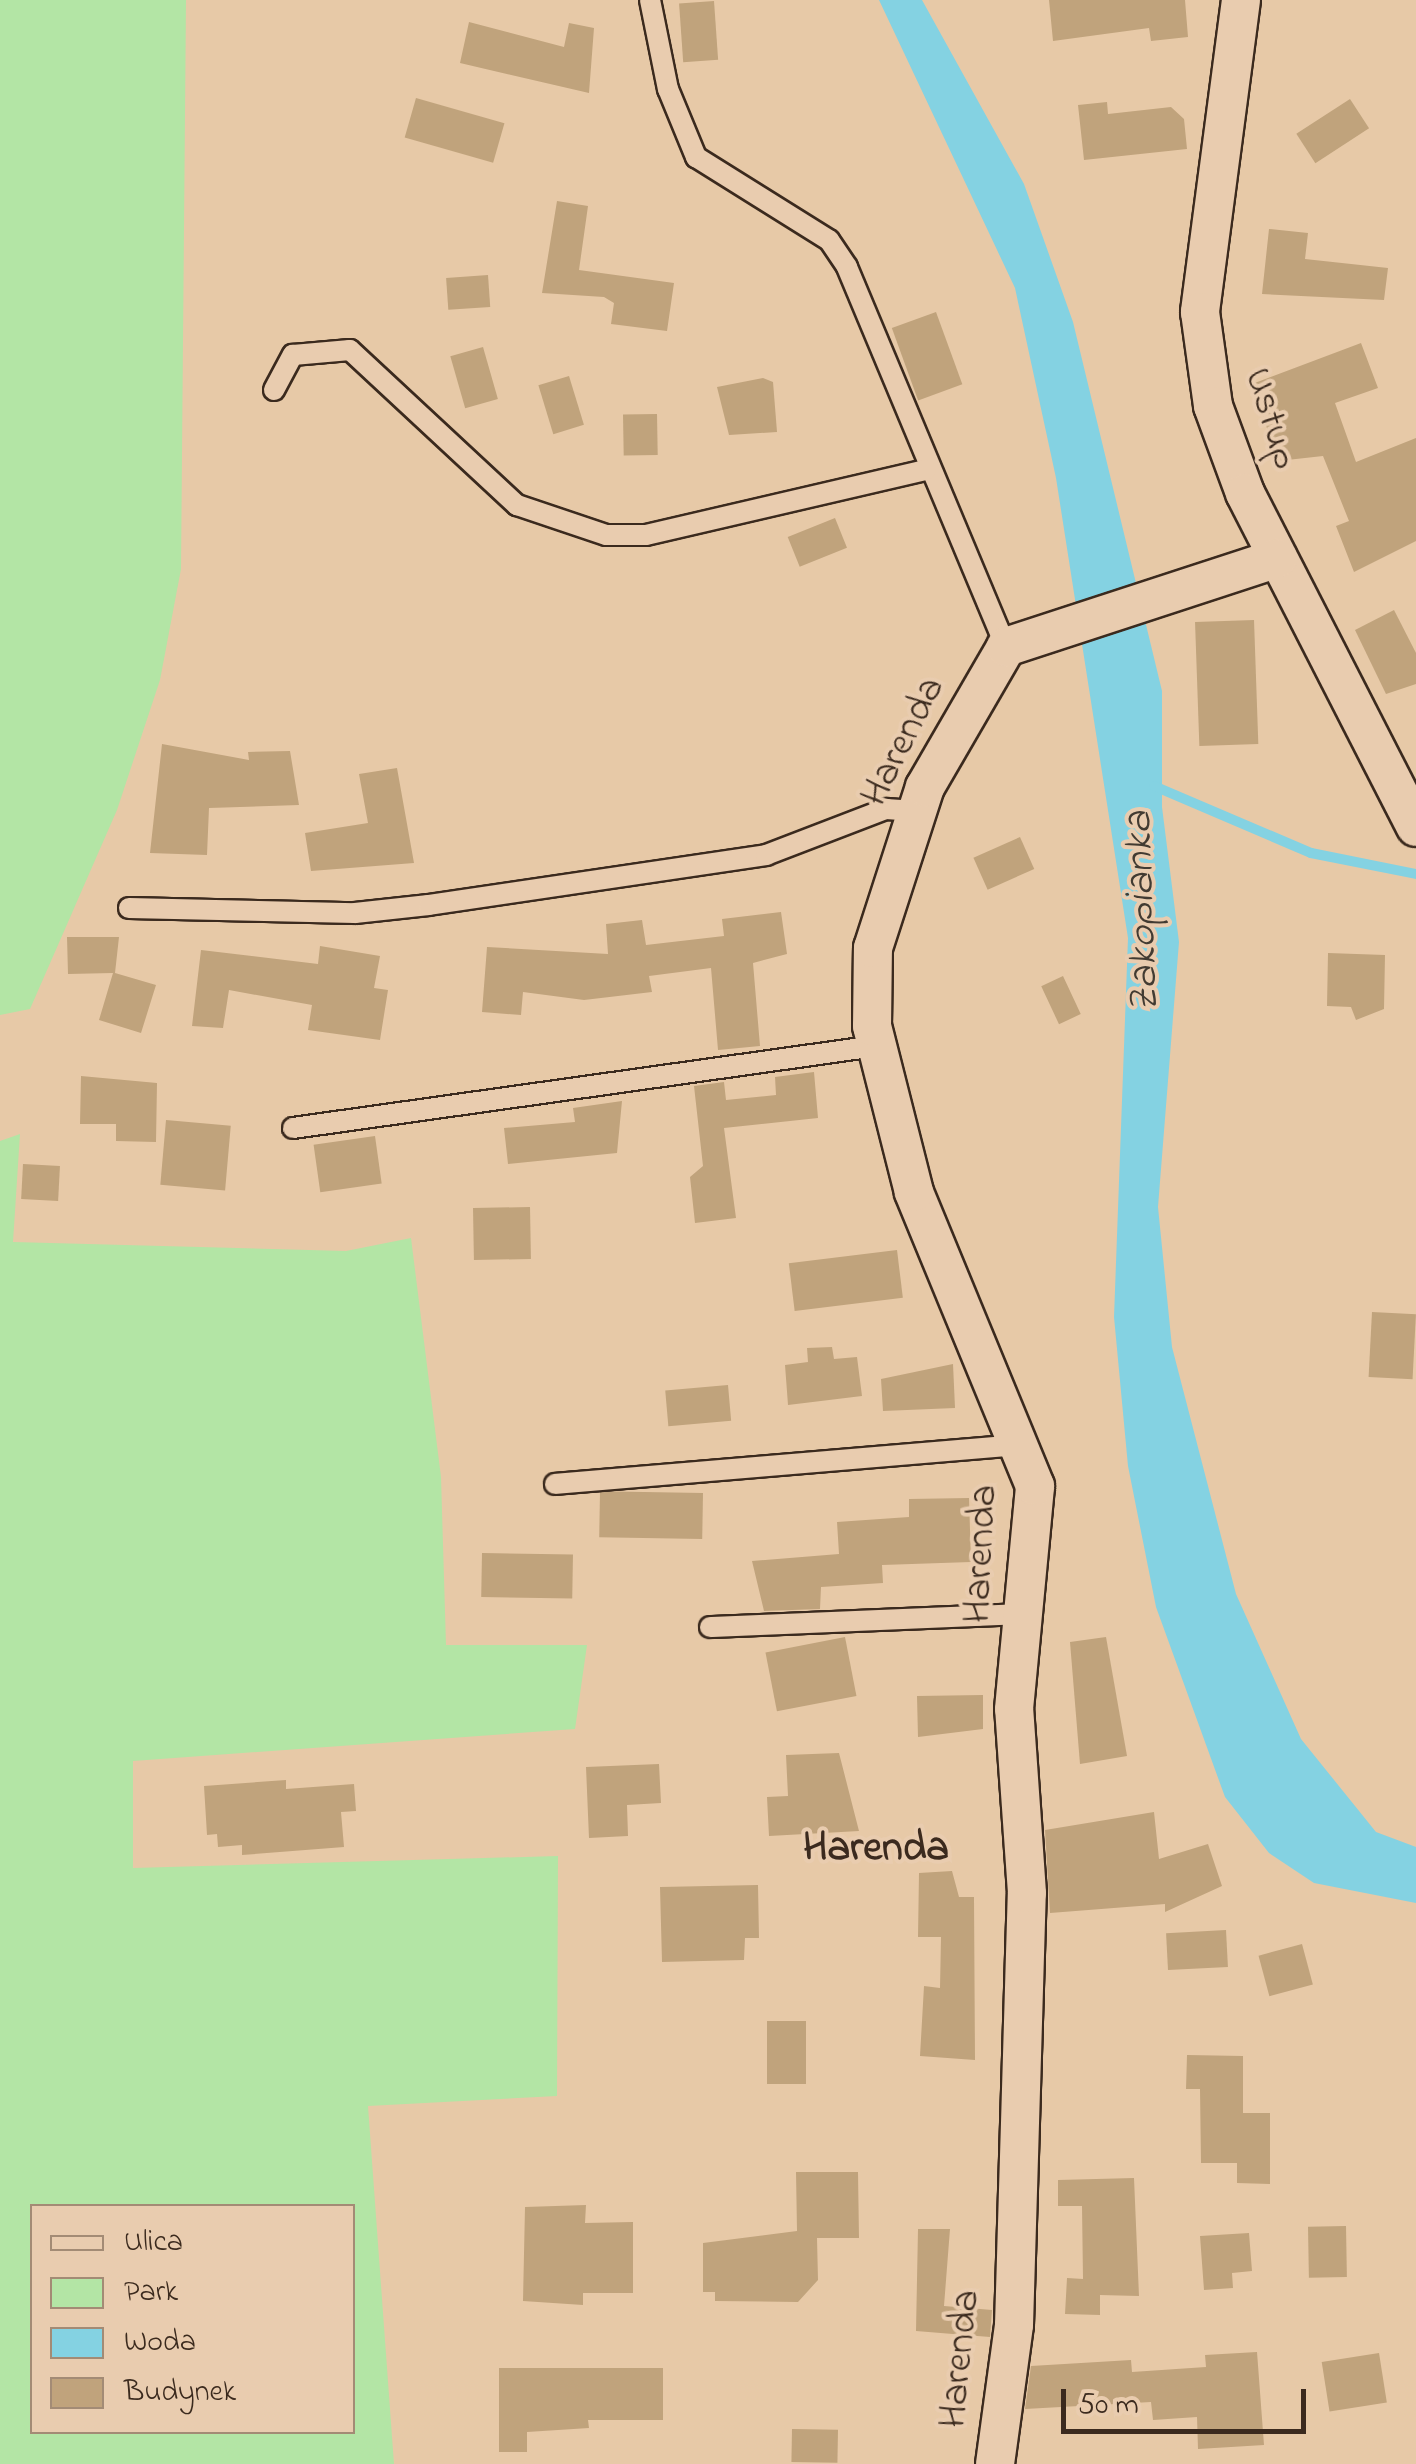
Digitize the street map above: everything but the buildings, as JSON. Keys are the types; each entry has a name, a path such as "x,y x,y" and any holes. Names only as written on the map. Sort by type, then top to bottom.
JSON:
{"street":[{"name":"Ustup","path":"1240,0 1200,312 1213,406 1278,558 1416,827"},
{"path":"1020,640 1278,558"},
{"name":"Harenda","path":"994,2464 1014,2324 1027,1893 1014,1724 1035,1486 1024,1445 919,1208 876,1046 872,948 916,811 1020,640"}],"lane":[{"path":"650,0 681,131 720,176 829,240 926,470 1020,640"},
{"path":"274,390 293,355 350,350 517,506 606,535 646,535 926,470"},
{"path":"129,908 356,914 766,855 886,809 916,811"},
{"path":"292,1128 876,1046"},
{"path":"555,1484 1024,1445"},
{"path":"710,1628 1026,1614"}],"green space":[{"path":"0,0 186,0 181,569 160,680 117,810 30,1009 0,1015"},
{"path":"20,1134 13,1242 346,1251 411,1238 441,1477 446,1645 587,1645 575,1729 133,1761 133,1868 558,1856 557,2096 368,2106 394,2464 0,2464 0,1141"}],"water":[{"name":"Zakopianka","path":"879,0 922,0 1024,184 1073,322 1162,691 1162,807 1179,942 1158,1207 1172,1347 1236,1594 1301,1739 1376,1832 1416,1847 1416,1903 1314,1883 1269,1853 1225,1797 1156,1607 1128,1466 1114,1317 1128,938 1056,478 1015,288"}],"waterway":[{"name":"Zakopianka","path":"1154,786 1311,853 1416,874"}],"district":[{"name":"Harenda","path":"876,1849"}]}
